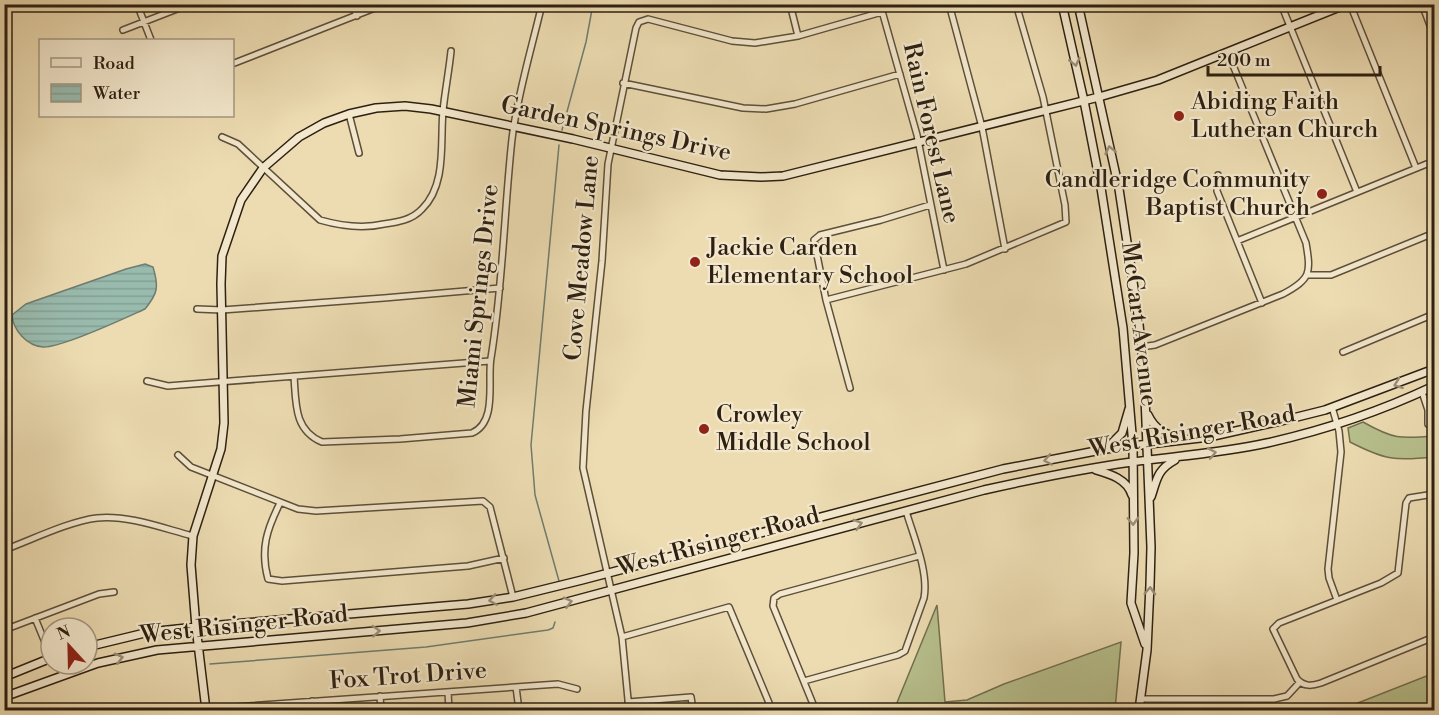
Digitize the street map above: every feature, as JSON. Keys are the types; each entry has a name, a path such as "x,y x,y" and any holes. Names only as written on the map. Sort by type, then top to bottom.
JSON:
{"main road":[{"name":"McCart Avenue","path":"1062,4 1084,101 1117,280 1131,404 1133,446 1134,553 1131,603 1147,650"},
{"name":"McCart Avenue","path":"1078,4 1119,189 1141,347 1146,410 1151,547 1147,650 1138,711"},
{"name":"Garden Springs Drive","path":"206,710 191,578 193,536 221,449 225,407 222,256 241,200 263,168 299,137 324,123 349,114 376,108 405,106 514,126 720,175 760,177 798,173 1084,101 1172,75 1349,4"},
{"name":"West Risinger Road","path":"99,644 149,632 424,608 513,597 1003,469 1106,449 1190,439 1289,419 1332,407 1434,369"},
{"name":"West Risinger Road","path":"4,697 98,663 148,651 467,623 526,613 984,490 1133,462 1179,458 1267,443 1386,408 1434,386"},
{"path":"1106,449 1122,432 1131,404"},
{"path":"1146,410 1152,423 1164,434 1190,439"},
{"path":"1149,505 1158,474 1165,466 1179,458"},
{"path":"1094,469 1122,481 1130,490 1132,497"},
{"path":"902,496 906,511"},
{"path":"4,677 39,663"}],"street":[{"path":"137,4 151,39"},
{"path":"123,30 189,4"},
{"path":"352,4 357,16"},
{"path":"234,63 385,4"},
{"name":"Miami Springs Drive","path":"294,376 298,416 303,429 310,437 322,442 400,439 472,433 480,430 486,416 490,396 490,361 500,288 514,126 542,4"},
{"path":"790,4 798,36"},
{"name":"Rain Forest Lane","path":"880,4 918,142 944,270"},
{"path":"949,4 982,126 1005,249"},
{"path":"826,300 944,270 1005,249 1066,222 1065,205 1046,110 1016,4"},
{"path":"1281,4 1357,192"},
{"path":"1349,4 1416,168"},
{"path":"1422,4 1434,36"},
{"name":"Cove Meadow Lane","path":"629,711 622,636 583,468 583,455 588,384 602,261 610,148 636,28 642,20 648,19 732,41 755,43 798,36 882,12"},
{"path":"222,137 238,144 320,220 356,227 406,220 423,209 433,194 439,176 443,112 451,51"},
{"path":"1141,347 1155,345 1262,303 1300,285 1308,275 1309,259 1306,243 1228,53"},
{"path":"623,82 743,108 766,109 795,104 900,74"},
{"path":"349,114 359,153"},
{"path":"1237,241 1434,161"},
{"path":"1218,175 1217,191 1262,303"},
{"path":"850,388 826,300 814,244 816,237 930,205"},
{"path":"1308,275 1331,275 1434,233"},
{"path":"197,309 222,310 500,288"},
{"path":"1343,352 1434,314"},
{"path":"147,381 168,386 490,361"},
{"path":"1422,392 1428,410 1428,424"},
{"path":"1332,407 1341,441 1341,452 1328,569 1337,600"},
{"path":"178,455 191,467 280,503 316,511 483,501 490,507 513,597"},
{"path":"1300,682 1273,629 1279,623 1381,583 1398,573 1406,503 1409,498 1434,494"},
{"path":"280,503 264,542 263,558 268,579 282,581 456,567 504,558"},
{"path":"804,681 898,656 905,651 925,594 919,556 906,511"},
{"path":"4,550 81,521 96,518 112,517 138,521 193,536"},
{"path":"813,704 773,606 774,598 780,594 919,556"},
{"path":"4,630 99,594 114,592"},
{"path":"622,636 729,607 772,711"},
{"path":"35,618 39,628"},
{"path":"1300,682 1314,685 1434,637"},
{"path":"1140,699 1274,699 1287,696 1300,682"},
{"name":"Fox Trot Drive","path":"206,710 558,684 577,689"},
{"path":"516,687 519,711"},
{"path":"448,692 449,711"},
{"path":"380,696 381,711"},
{"path":"628,702 691,697 693,711"},
{"path":"312,701 313,711"}],"green space":[{"path":"1363,422 1390,435 1434,436 1434,457 1390,458 1350,442 1348,428"},
{"path":"937,605 945,702 967,700 1004,684 1121,642 1115,710 894,710"},
{"path":"1434,673 1434,704 1419,710 1340,710"}],"water":[{"path":"145,264 153,267 157,285 153,298 145,309 94,332 52,346 43,347 32,344 15,326 12,315 26,304"}],"waterway":[{"path":"562,130 586,42 593,4"},
{"path":"559,145 531,445 535,495 559,581"},
{"path":"210,664 426,647 548,630 553,628 555,622"}],"place":[{"name":"Abiding Faith Lutheran Church","path":"1179,116"},
{"name":"Candleridge Community Baptist Church","path":"1322,194"},
{"name":"Jackie Carden Elementary School","path":"695,262"},
{"name":"Crowley Middle School","path":"704,429"}]}
